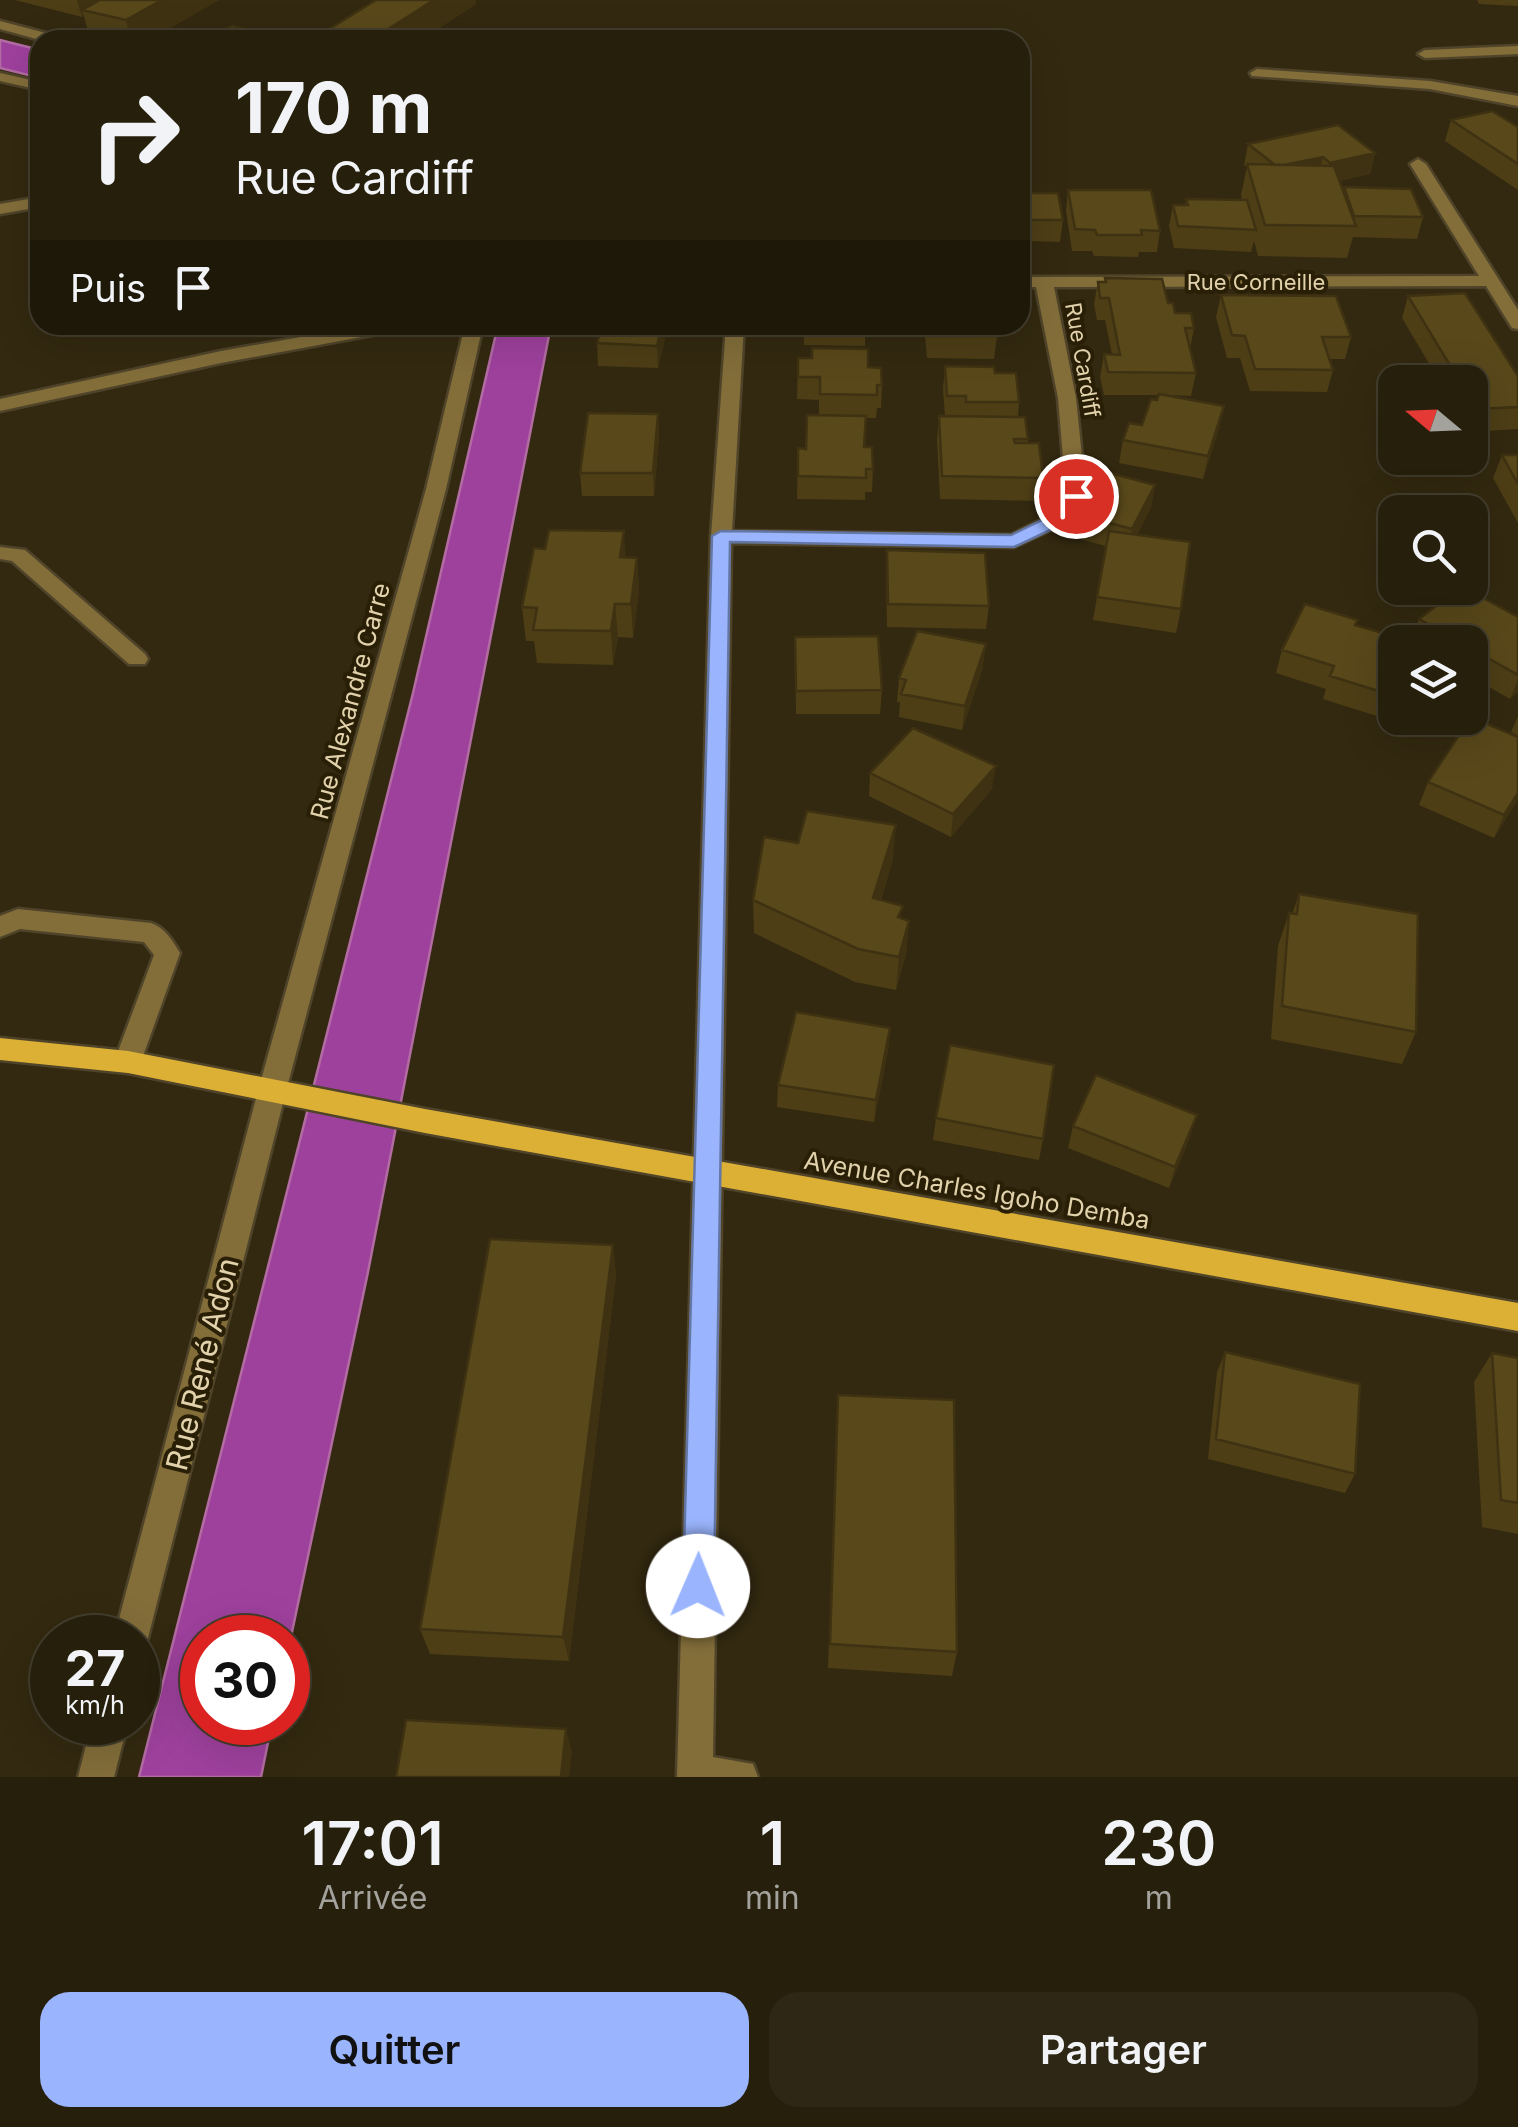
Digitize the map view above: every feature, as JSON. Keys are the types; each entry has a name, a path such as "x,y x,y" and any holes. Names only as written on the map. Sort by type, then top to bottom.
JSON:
{"main road":[{"name":"Avenue Charles Igoho Demba","path":"0,1049 128,1062 425,1121 1518,1317"}],"street":[{"path":"0,25 30,33"},
{"path":"1424,54 1518,50"},
{"path":"1257,73 1430,86 1518,101"},
{"path":"0,76 30,84"},
{"path":"1418,164 1518,324"},
{"path":"0,209 30,204"},
{"name":"Rue Corneille","path":"1030,282 1491,281"},
{"name":"Rue Cardiff","path":"721,536 1014,541 1056,520 1076,496 1067,398 1044,282"},
{"path":"0,405 340,335"},
{"name":"Rue Alexandre Carre","path":"283,1093 472,335"},
{"path":"734,335 721,536 695,1776 740,1777"},
{"path":"0,553 18,555 137,659"},
{"path":"0,928 18,919 151,933 166,953 128,1062"},
{"name":"Rue René Adon","path":"137,1615 283,1093"},
{"path":"96,1777 104,1745"}],"shaded area":[{"path":"0,40 30,48 30,76 0,68"},
{"path":"496,335 549,335 368,1272 296,1615 180,1615 180,1745 268,1745 261,1777 139,1777 147,1745 160,1745 160,1694 413,693"}],"building":[{"path":"100,0 162,0 126,20 82,10"},
{"path":"376,0 434,0 387,30 327,30"},
{"path":"1492,111 1518,127 1518,164 1451,120"},
{"path":"1338,125 1375,153 1330,163 1323,157 1275,165 1248,144"},
{"path":"1247,164 1334,166 1356,226 1265,225"},
{"path":"1344,187 1411,189 1423,217 1354,216"},
{"path":"1068,190 1151,190 1160,231 1097,235 1095,230 1075,229"},
{"path":"1030,193 1058,193 1063,220 1030,220"},
{"path":"1186,199 1247,200 1256,230 1178,226 1173,205 1188,205"},
{"path":"1105,278 1162,279 1175,313 1191,313 1194,328 1185,328 1196,373 1108,372 1104,354 1120,355 1109,298 1100,298 1098,282 1106,282"},
{"path":"1465,293 1518,376 1518,407 1488,408 1488,365 1450,365 1408,296"},
{"path":"1221,295 1336,296 1351,337 1322,337 1333,370 1255,369 1245,336 1232,335"},
{"path":"599,335 660,335 657,346 597,343"},
{"path":"929,335 997,336 929,336"},
{"path":"812,348 868,349 868,367 881,368 882,385 877,385 877,395 820,394 820,377 798,377 798,358 812,358"},
{"path":"945,366 994,367 995,373 1016,373 1019,402 966,402 966,396 947,396"},
{"path":"1159,394 1224,406 1208,456 1123,440 1129,423 1142,425 1151,399 1157,400"},
{"path":"588,413 658,414 653,473 580,473"},
{"path":"807,415 866,416 864,447 872,447 873,469 866,469 866,478 798,476 798,448 806,449"},
{"path":"939,416 1025,417 1028,439 1014,439 1015,443 1039,443 1043,478 942,476"},
{"path":"1502,455 1518,455 1518,484"},
{"path":"1110,473 1155,485 1132,529 1086,517"},
{"path":"549,530 624,531 620,557 637,558 631,604 615,604 611,631 533,630 537,608 522,607 534,548 545,549"},
{"path":"1109,531 1190,542 1181,609 1097,597"},
{"path":"887,550 985,553 989,606 888,604"},
{"path":"1488,601 1518,617 1518,675 1488,658 1488,625 1430,625 1419,619 1437,605 1488,605"},
{"path":"1305,604 1358,620 1355,625 1378,632 1378,691 1330,676 1334,666 1282,650"},
{"path":"917,631 986,644 965,706 901,694 906,680 899,678"},
{"path":"878,636 882,690 796,691 795,637"},
{"path":"1488,724 1518,737 1518,793 1504,815 1428,782 1459,735 1488,735"},
{"path":"913,728 996,766 953,814 870,773"},
{"path":"807,811 896,825 873,898 903,906 898,917 909,921 899,957 858,949 753,900 764,837 798,843"},
{"path":"1299,894 1418,914 1416,1032 1282,1006 1289,913 1297,914"},
{"path":"796,1012 890,1028 876,1100 778,1085"},
{"path":"950,1045 1054,1065 1043,1139 936,1118"},
{"path":"1096,1075 1197,1115 1175,1167 1073,1126"},
{"path":"490,1239 613,1245 563,1637 420,1629"},
{"path":"1225,1352 1360,1384 1355,1474 1216,1439"},
{"path":"1492,1353 1518,1358 1518,1503 1501,1500"},
{"path":"838,1395 954,1400 957,1652 830,1644"},
{"path":"406,1720 566,1729 561,1777 396,1777"}],"route":[{"path":"698,1586 721,536 1014,541 1056,520 1076,496"}]}
